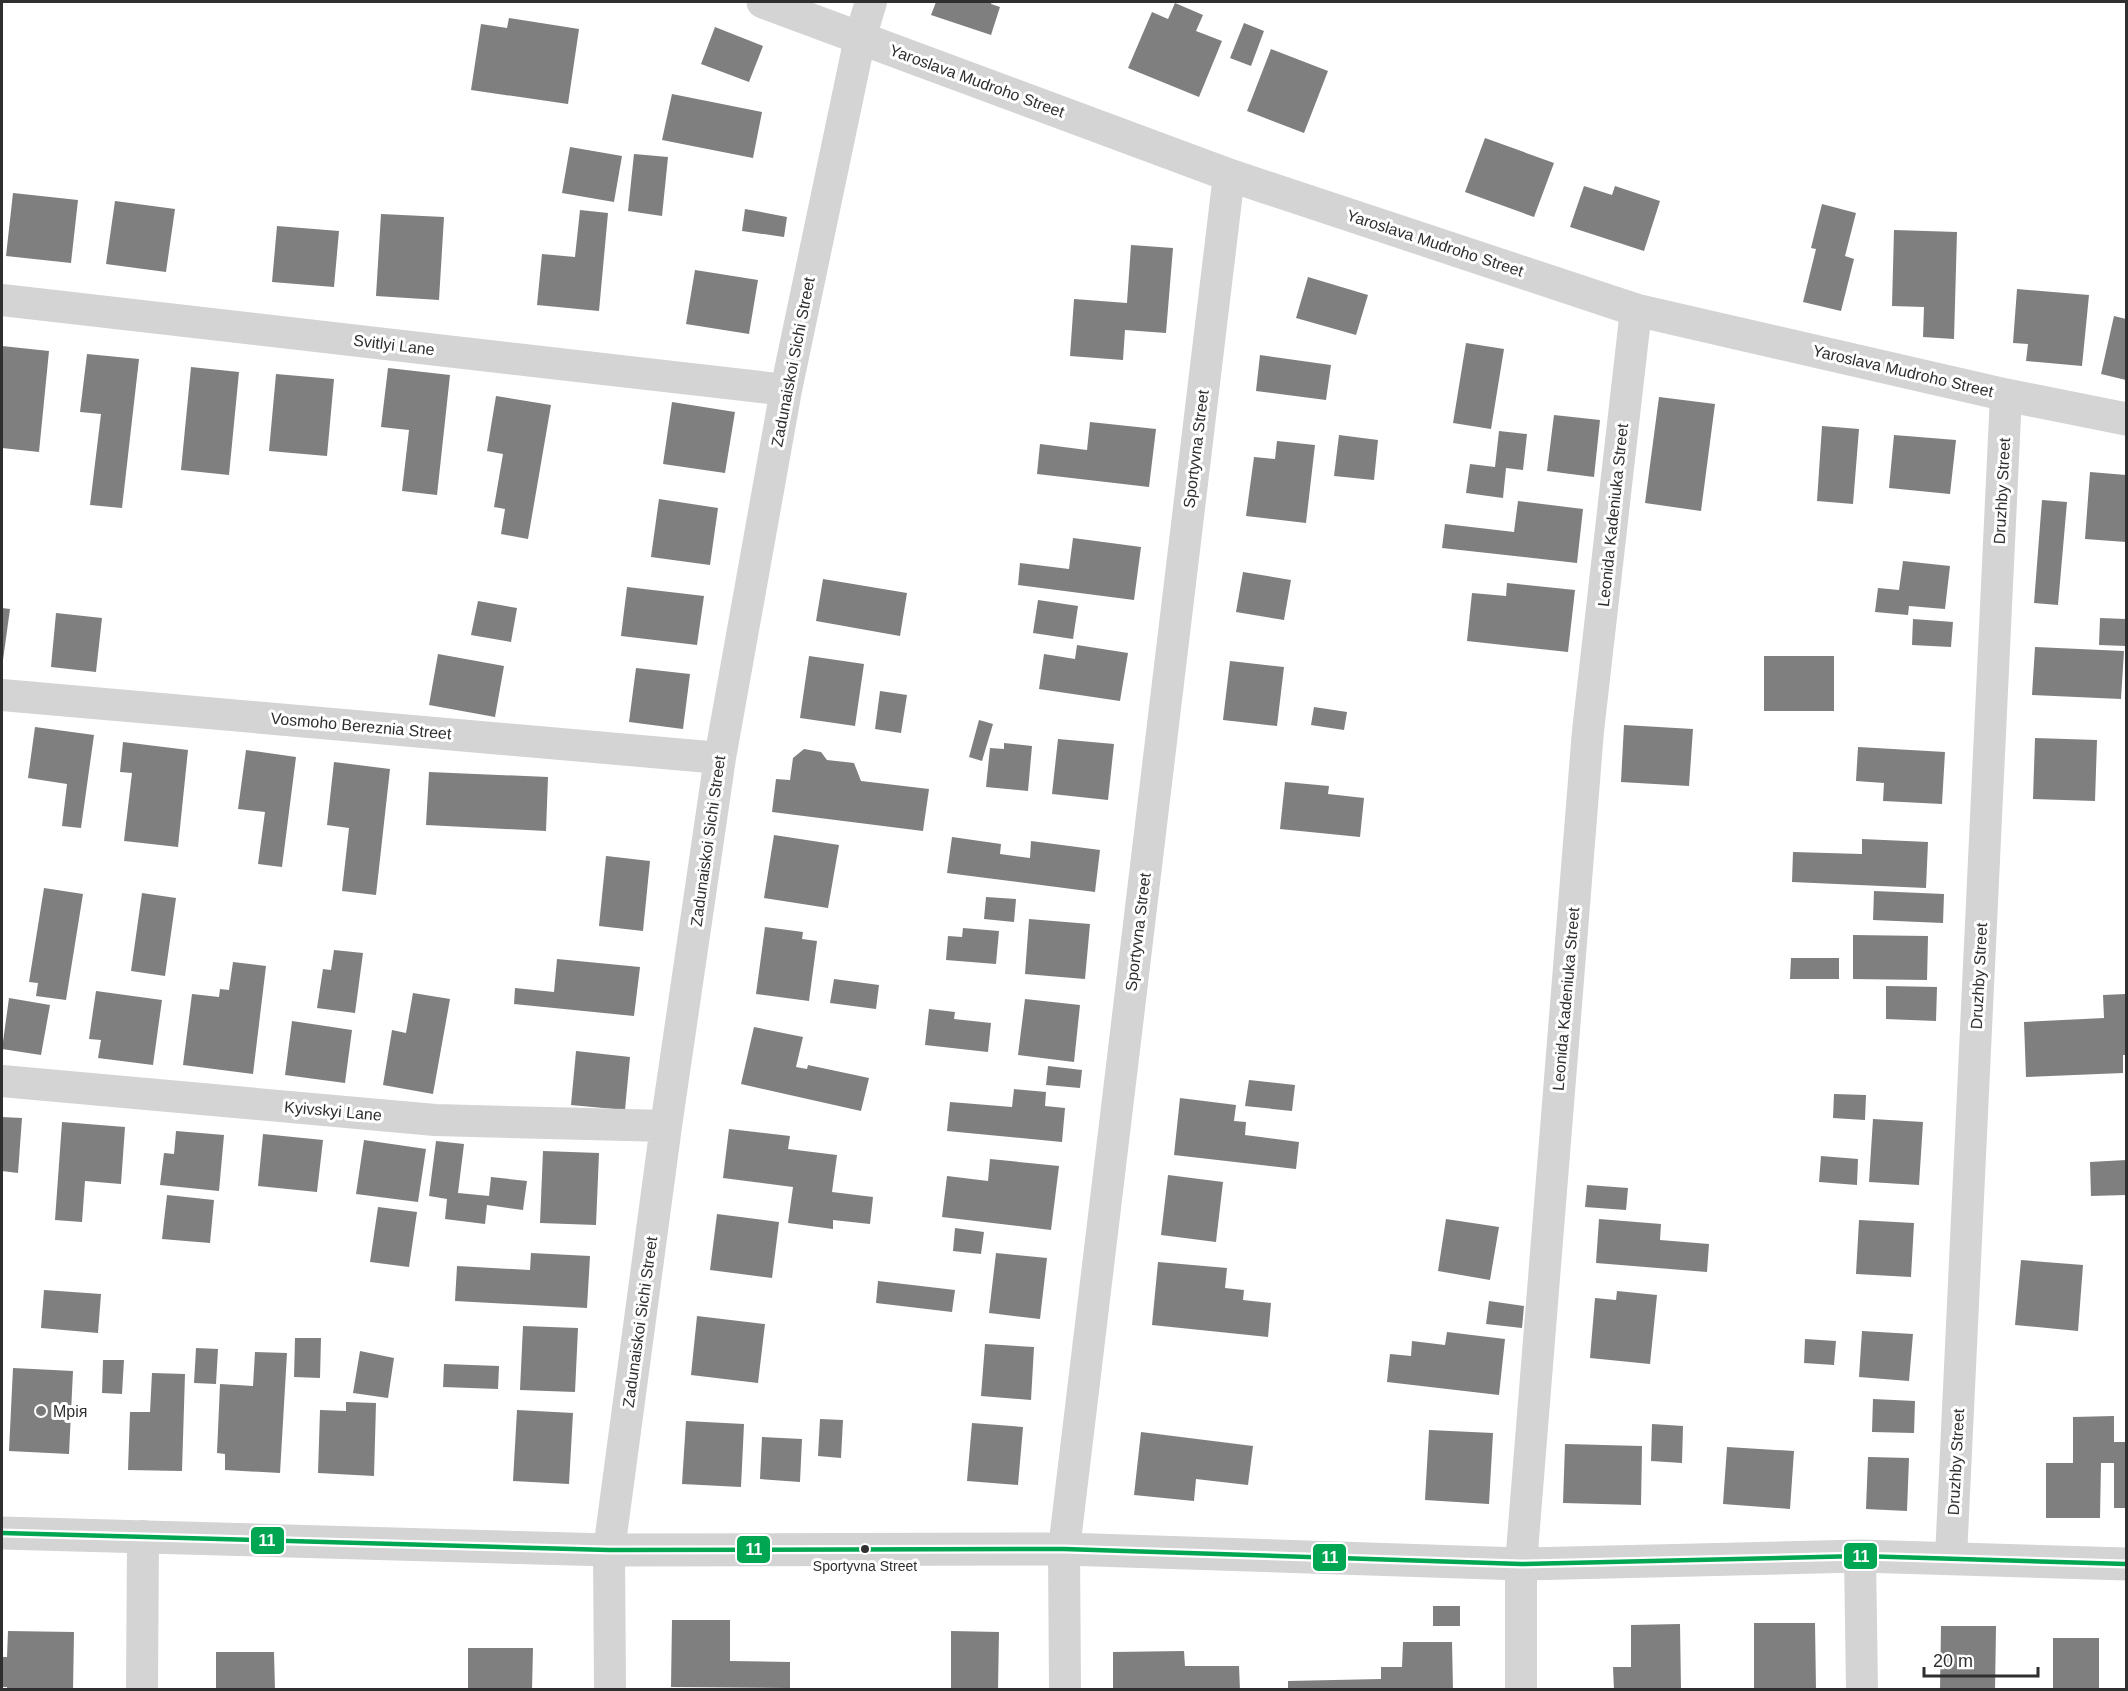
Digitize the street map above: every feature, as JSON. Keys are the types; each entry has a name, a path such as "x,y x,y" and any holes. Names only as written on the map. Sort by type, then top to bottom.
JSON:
{"street":[{"name":"Yaroslava Mudroho Street","path":"763,2 1229,175 1636,310 2006,395 2127,419"},
{"name":"Zadunaiskoi Sichi Street","path":"610,1689 609,1550 666,1126 720,758 786,390 860,38 871,2"},
{"name":"Sportyvna Street","path":"1065,1689 1064,1550 1229,175"},
{"name":"Svitlyi Lane","path":"2,300 786,390"},
{"name":"Leonida Kadeniuka Street","path":"1521,1689 1521,1564 1588,731 1636,310"},
{"name":"Druzhby Street","path":"1952,1557 2006,395"},
{"name":"Vosmoho Bereznia Street","path":"2,695 720,758"},
{"name":"Kyivskyi Lane","path":"2,1081 435,1120 666,1126"},
{"path":"2,1533 609,1550 1064,1550 1521,1564 1860,1556 2127,1564"},
{"path":"142,1689 143,1536"},
{"path":"1860,1556 1862,1689"}],"building":[{"path":"936,2 992,2 991,4 1000,7 991,35 931,15"},
{"path":"1175,3 1203,15 1196,31 1222,41 1199,97 1128,68 1152,12 1168,19"},
{"path":"509,18 579,29 568,104 471,90 481,24 507,28"},
{"path":"1244,23 1264,31 1251,66 1230,58"},
{"path":"715,27 763,46 749,82 701,64"},
{"path":"1271,49 1328,71 1304,133 1247,111"},
{"path":"672,94 762,112 753,158 662,140"},
{"path":"1485,138 1554,163 1534,217 1465,192"},
{"path":"570,147 622,156 614,202 562,193"},
{"path":"634,154 668,157 662,216 628,211"},
{"path":"1584,186 1612,195 1615,186 1660,201 1644,251 1570,227"},
{"path":"13,193 78,200 71,263 6,256"},
{"path":"115,201 175,209 166,272 106,264"},
{"path":"1822,204 1856,213 1845,256 1854,259 1841,311 1803,302 1816,249 1811,248"},
{"path":"745,209 787,217 784,237 742,231"},
{"path":"580,210 608,213 599,311 537,305 542,254 575,257"},
{"path":"381,214 444,217 439,300 376,296"},
{"path":"277,226 339,231 334,287 272,282"},
{"path":"1894,230 1957,232 1954,339 1923,337 1924,307 1892,306"},
{"path":"1131,245 1173,248 1166,333 1125,330 1123,360 1070,356 1074,299 1127,303"},
{"path":"695,270 758,280 749,334 686,324"},
{"path":"1308,277 1368,295 1356,335 1296,318"},
{"path":"2017,289 2089,295 2082,366 2026,361 2028,344 2013,343"},
{"path":"2114,316 2126,319 2126,380 2101,374"},
{"path":"1466,343 1504,349 1491,429 1453,423"},
{"path":"2,346 49,351 39,452 2,448"},
{"path":"87,354 139,359 122,508 90,505 101,414 80,412"},
{"path":"1260,355 1331,365 1326,400 1256,391"},
{"path":"191,367 239,372 229,475 181,470"},
{"path":"388,368 450,375 437,495 402,491 409,430 381,427"},
{"path":"276,374 334,379 327,456 269,451"},
{"path":"496,396 551,405 528,539 501,534 505,509 494,507 503,454 487,451"},
{"path":"1659,397 1715,404 1701,511 1645,503"},
{"path":"672,402 735,412 725,473 663,464"},
{"path":"1554,415 1600,420 1594,477 1547,471"},
{"path":"1090,422 1156,429 1149,487 1037,474 1040,444 1087,450"},
{"path":"1822,426 1859,429 1853,504 1817,501"},
{"path":"1499,431 1527,434 1523,470 1506,468 1503,498 1466,493 1470,464 1495,467"},
{"path":"1339,435 1378,440 1374,480 1334,476"},
{"path":"1894,435 1956,440 1950,494 1889,488"},
{"path":"1277,441 1315,445 1306,523 1246,516 1254,457 1275,459"},
{"path":"2090,472 2126,475 2126,542 2085,539"},
{"path":"659,499 718,508 710,565 651,557"},
{"path":"2042,500 2067,502 2058,605 2034,603"},
{"path":"1518,501 1583,509 1577,563 1442,548 1445,524 1514,532"},
{"path":"1073,538 1141,547 1134,600 1018,585 1020,563 1069,569"},
{"path":"1903,561 1950,566 1945,609 1909,606 1908,615 1875,612 1878,588 1899,590"},
{"path":"1243,572 1291,580 1284,620 1236,612"},
{"path":"823,579 907,593 900,636 816,621"},
{"path":"1507,583 1575,590 1568,652 1467,641 1472,593 1506,596"},
{"path":"627,587 704,596 697,645 621,636"},
{"path":"1038,600 1078,606 1073,639 1033,633"},
{"path":"478,601 517,608 511,642 471,635"},
{"path":"2,608 10,609 3,660 2,660"},
{"path":"56,613 102,618 96,672 51,667"},
{"path":"2100,618 2126,619 2126,646 2099,645"},
{"path":"1913,619 1953,622 1951,647 1912,645"},
{"path":"1077,645 1128,653 1120,701 1039,689 1044,654 1075,659"},
{"path":"2035,647 2124,651 2121,699 2032,695"},
{"path":"438,654 504,666 495,717 429,705"},
{"path":"809,656 864,664 855,726 800,718"},
{"path":"1764,656 1834,656 1834,711 1764,711"},
{"path":"1230,661 1284,667 1277,726 1223,720"},
{"path":"636,668 690,674 683,729 629,722"},
{"path":"880,691 907,695 901,733 875,729"},
{"path":"1314,707 1347,712 1344,730 1311,725"},
{"path":"979,720 993,724 982,761 969,757"},
{"path":"1624,725 1693,729 1689,786 1621,782"},
{"path":"35,727 94,735 81,828 62,826 67,784 28,778"},
{"path":"2035,738 2097,740 2095,801 2033,799"},
{"path":"1058,739 1114,744 1108,800 1052,794"},
{"path":"123,742 188,750 178,847 124,841 132,773 120,772"},
{"path":"1004,743 1032,746 1028,791 986,787 990,748 1004,749"},
{"path":"1858,747 1945,752 1942,804 1883,801 1884,783 1856,781"},
{"path":"804,749 821,752 827,760 854,763 861,781 929,789 923,831 772,812 776,779 790,780 793,758"},
{"path":"246,750 296,757 282,867 258,864 265,812 238,809"},
{"path":"334,762 390,769 376,895 342,891 349,828 327,825"},
{"path":"429,772 548,777 546,831 426,825"},
{"path":"1285,782 1329,786 1328,794 1364,798 1360,837 1280,829"},
{"path":"774,835 839,845 828,908 764,898"},
{"path":"952,837 1001,844 1000,854 1030,858 1031,841 1100,850 1095,892 947,873"},
{"path":"1862,839 1928,842 1926,888 1792,882 1793,852 1862,854"},
{"path":"606,856 650,861 643,931 599,926"},
{"path":"44,888 83,894 66,1000 36,996 38,983 29,982"},
{"path":"1874,891 1944,894 1943,923 1873,920"},
{"path":"142,893 176,898 165,976 131,971"},
{"path":"986,897 1016,899 1014,922 984,919"},
{"path":"1029,919 1090,924 1085,979 1025,974"},
{"path":"765,927 803,932 802,939 817,941 809,1001 756,994"},
{"path":"963,928 999,931 996,964 946,960 948,936 962,937"},
{"path":"1853,935 1928,936 1927,980 1853,979"},
{"path":"334,950 363,953 355,1013 317,1008 323,969 331,970"},
{"path":"1791,958 1839,958 1839,979 1790,979"},
{"path":"557,959 640,967 634,1016 514,1004 515,988 554,992"},
{"path":"233,962 266,966 253,1074 183,1065 192,994 219,997 220,989 229,990"},
{"path":"834,979 879,985 876,1009 830,1003"},
{"path":"1886,986 1937,987 1936,1021 1886,1019"},
{"path":"96,991 162,1000 153,1065 98,1058 101,1040 89,1039"},
{"path":"413,993 450,999 433,1094 383,1085 392,1030 406,1033"},
{"path":"2126,994 2126,1055 2123,1055 2123,1073 2026,1077 2024,1022 2104,1018 2103,995"},
{"path":"9,998 50,1005 41,1055 2,1049"},
{"path":"1025,999 1080,1005 1074,1062 1018,1055"},
{"path":"929,1009 955,1012 954,1019 991,1023 988,1052 925,1045"},
{"path":"292,1021 352,1030 345,1083 285,1075"},
{"path":"754,1027 803,1037 796,1067 807,1069 808,1065 869,1078 861,1111 741,1084"},
{"path":"576,1051 630,1057 625,1110 571,1105"},
{"path":"1048,1066 1082,1070 1080,1088 1046,1085"},
{"path":"1249,1080 1295,1085 1292,1111 1245,1106"},
{"path":"1014,1089 1046,1092 1045,1106 1065,1108 1062,1142 947,1131 950,1102 1012,1107"},
{"path":"1834,1094 1866,1095 1865,1120 1833,1118"},
{"path":"1180,1098 1236,1105 1234,1121 1246,1122 1245,1135 1299,1142 1296,1169 1174,1155"},
{"path":"2,1117 22,1118 18,1173 2,1171"},
{"path":"1873,1119 1923,1122 1919,1185 1869,1182"},
{"path":"62,1122 125,1127 121,1184 85,1181 82,1222 55,1220"},
{"path":"729,1129 790,1136 788,1149 837,1155 832,1192 873,1197 870,1224 833,1220 833,1229 788,1223 793,1187 723,1178"},
{"path":"176,1131 224,1135 219,1191 160,1185 164,1153 174,1154"},
{"path":"263,1134 323,1140 317,1192 258,1186"},
{"path":"364,1140 426,1149 418,1202 356,1194"},
{"path":"436,1141 464,1144 458,1193 489,1196 491,1177 527,1181 523,1210 487,1205 485,1224 445,1219 447,1199 429,1196"},
{"path":"543,1151 599,1153 596,1225 540,1223"},
{"path":"1821,1156 1858,1159 1857,1185 1819,1182"},
{"path":"990,1159 1059,1166 1051,1230 942,1217 947,1176 988,1181"},
{"path":"2126,1160 2126,1195 2091,1196 2090,1162"},
{"path":"1168,1175 1223,1182 1216,1242 1161,1235"},
{"path":"1587,1185 1628,1188 1626,1210 1585,1207"},
{"path":"167,1195 214,1200 210,1243 162,1239"},
{"path":"378,1207 417,1212 409,1267 370,1262"},
{"path":"717,1214 779,1222 772,1278 710,1270"},
{"path":"1446,1219 1499,1227 1490,1280 1438,1271"},
{"path":"1599,1219 1661,1224 1660,1240 1709,1244 1707,1272 1596,1263"},
{"path":"1859,1220 1914,1223 1911,1277 1856,1274"},
{"path":"955,1228 984,1232 981,1254 953,1251"},
{"path":"531,1253 590,1256 587,1308 455,1301 457,1266 530,1270"},
{"path":"996,1253 1047,1258 1040,1319 989,1313"},
{"path":"2021,1260 2083,1265 2078,1331 2015,1325"},
{"path":"1158,1262 1227,1268 1225,1288 1244,1290 1243,1300 1271,1303 1268,1337 1152,1325"},
{"path":"878,1281 955,1290 952,1312 876,1303"},
{"path":"44,1290 101,1294 98,1333 41,1328"},
{"path":"1617,1291 1657,1295 1650,1364 1590,1358 1595,1298 1616,1300"},
{"path":"1489,1301 1524,1306 1522,1328 1486,1324"},
{"path":"697,1316 765,1324 758,1383 691,1375"},
{"path":"523,1326 578,1328 575,1392 520,1390"},
{"path":"1862,1331 1913,1334 1909,1381 1859,1377"},
{"path":"1447,1332 1505,1339 1499,1395 1387,1382 1390,1354 1411,1356 1412,1341 1445,1345"},
{"path":"295,1338 321,1338 320,1378 294,1377"},
{"path":"1805,1339 1836,1341 1834,1365 1804,1363"},
{"path":"985,1344 1034,1347 1031,1400 981,1396"},
{"path":"196,1348 218,1349 216,1384 194,1383"},
{"path":"360,1351 394,1358 388,1398 353,1393"},
{"path":"255,1352 287,1353 280,1473 225,1470 225,1454 217,1453 220,1384 253,1386"},
{"path":"103,1360 124,1360 122,1394 102,1393"},
{"path":"444,1364 499,1366 498,1389 443,1387"},
{"name":"Мрія","path":"13,1368 73,1371 69,1454 9,1451"},
{"path":"152,1373 185,1374 182,1471 128,1470 130,1412 150,1412"},
{"path":"1873,1399 1915,1401 1914,1433 1872,1432"},
{"path":"346,1402 376,1403 374,1476 318,1473 320,1410 346,1411"},
{"path":"517,1410 573,1413 569,1484 513,1481"},
{"path":"2114,1416 2114,1442 2126,1442 2126,1508 2114,1508 2114,1463 2101,1463 2100,1518 2046,1518 2046,1463 2073,1463 2073,1417"},
{"path":"820,1419 843,1420 841,1458 818,1456"},
{"path":"686,1421 744,1424 741,1487 682,1484"},
{"path":"972,1423 1023,1427 1018,1485 967,1481"},
{"path":"1652,1424 1683,1426 1682,1463 1651,1461"},
{"path":"1429,1430 1493,1433 1489,1504 1425,1500"},
{"path":"1141,1432 1253,1446 1248,1485 1196,1479 1194,1501 1134,1495"},
{"path":"762,1437 802,1439 800,1482 760,1479"},
{"path":"1565,1444 1642,1446 1641,1505 1563,1503"},
{"path":"1727,1447 1794,1451 1790,1509 1723,1504"},
{"path":"1868,1457 1909,1458 1907,1511 1866,1509"},
{"path":"1433,1606 1460,1606 1460,1626 1433,1626"},
{"path":"672,1620 730,1620 730,1661 790,1662 790,1688 671,1687"},
{"path":"1754,1623 1815,1623 1816,1690 1754,1690"},
{"path":"1680,1624 1681,1690 1614,1690 1613,1667 1631,1667 1631,1625"},
{"path":"1941,1626 1996,1626 1995,1690 1940,1690"},
{"path":"8,1631 74,1632 73,1690 7,1690 7,1687 2,1687 2,1657 7,1657"},
{"path":"951,1631 999,1632 998,1689 951,1688"},
{"path":"2053,1638 2099,1638 2099,1690 2053,1690"},
{"path":"1403,1642 1452,1642 1453,1690 1288,1690 1288,1681 1381,1679 1381,1667 1402,1667"},
{"path":"468,1648 533,1648 532,1690 468,1690"},
{"path":"1184,1651 1185,1666 1239,1666 1240,1690 1113,1690 1113,1652"},
{"path":"216,1652 274,1652 275,1690 216,1690"}],"transit line":[{"name":"11","path":"2,1533 609,1550 1064,1549 1521,1564 1860,1556 2126,1564"}],"place":[{"name":"Мрія","path":"41,1411"},
{"name":"Sportyvna Street","path":"865,1549"}]}
